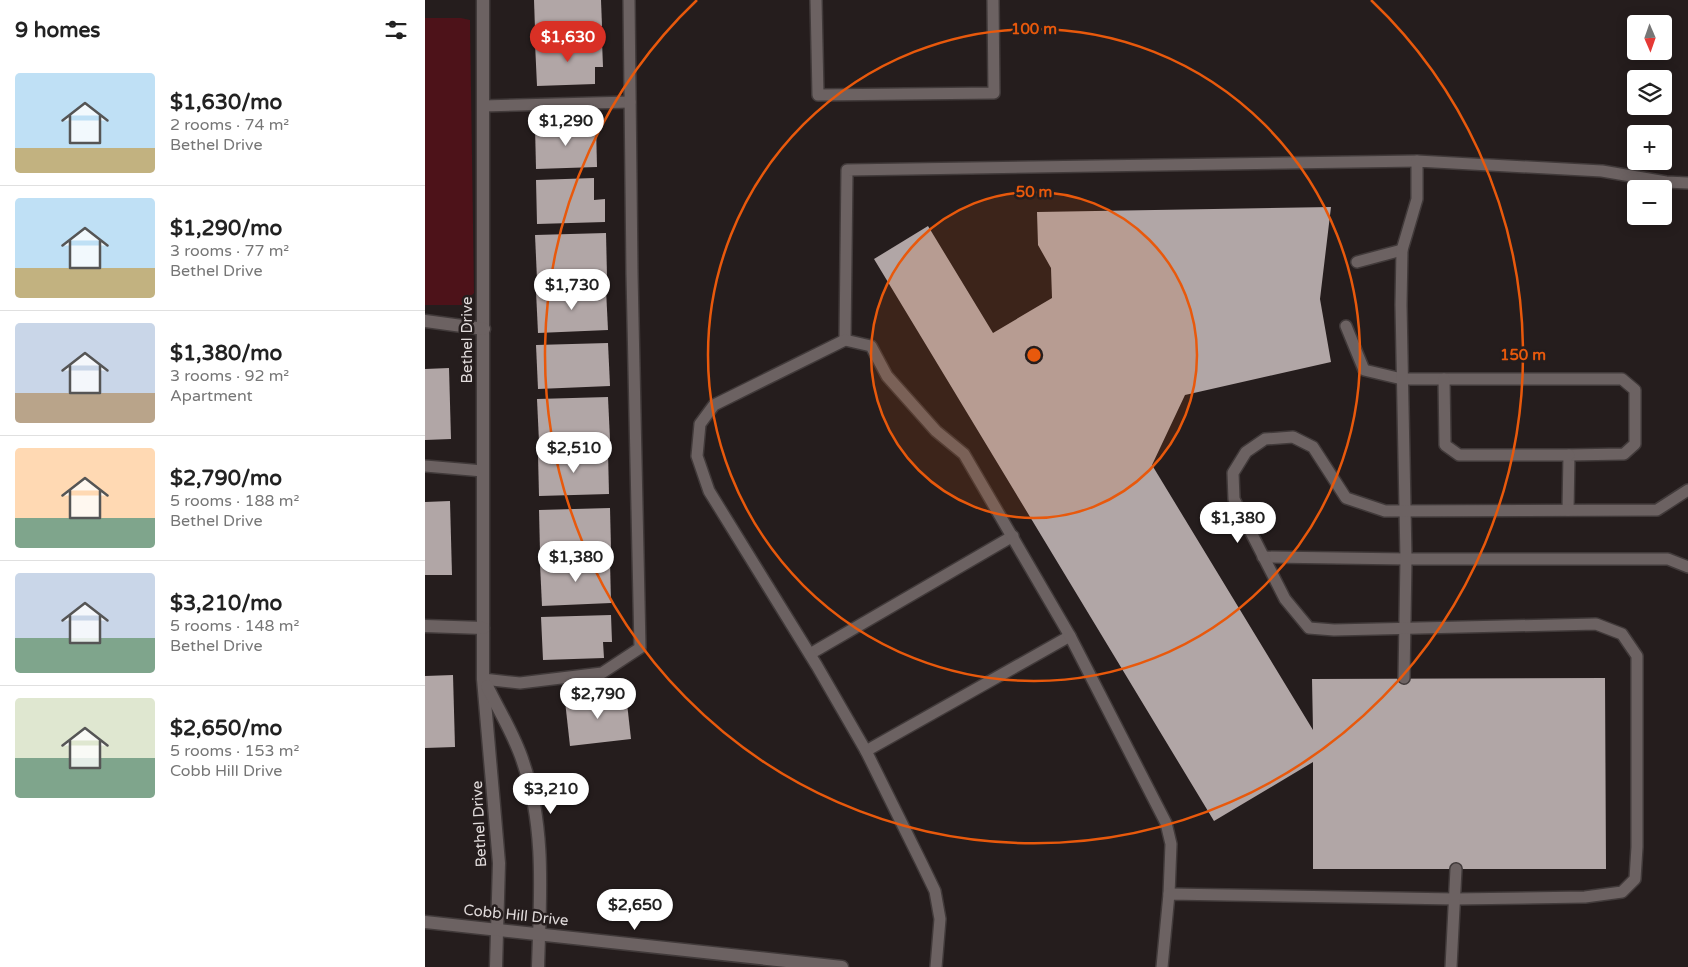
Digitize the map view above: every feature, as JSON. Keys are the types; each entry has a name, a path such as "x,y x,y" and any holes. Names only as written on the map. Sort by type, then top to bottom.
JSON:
{"street":[{"name":"Bethel Drive","path":"483,0 483,679 499,863 496,967"},
{"path":"425,321 484,329"},
{"path":"425,626 483,628"},
{"name":"Bethel Drive","path":"483,679 523,761 539,822 539,967"},
{"name":"Cobb Hill Drive","path":"425,922 842,967"}],"lane":[{"path":"483,679 520,683 602,673 640,648 629,0"},
{"path":"816,0 818,95 994,93 993,0"},
{"path":"483,106 630,102"},
{"path":"845,340 847,170 1417,161 1602,171 1666,182 1688,183"},
{"path":"1404,678 1406,559 1403,512 1402,250 1417,199 1417,161"},
{"path":"1357,262 1402,250"},
{"path":"1346,326 1364,370 1402,379 1444,379 1623,379 1635,390 1635,444 1625,454 1459,455 1445,446 1444,379"},
{"path":"936,967 940,920 935,891 866,751 810,654 709,491 697,456 700,424 714,405 845,340 871,346 887,376 936,431 964,454 1069,636 1166,823 1171,844 1169,894 1161,967"},
{"path":"1169,894 1455,899 1585,897 1621,892 1635,878 1637,847 1637,656 1622,634 1596,624 1335,630 1309,628 1285,599 1234,499 1233,473 1246,452 1265,440 1293,437 1313,447 1346,498 1385,511 1657,510 1688,490"},
{"path":"1568,510 1569,455"},
{"path":"425,466 483,471"},
{"path":"810,654 1013,536"},
{"path":"1263,557 1668,559 1688,567"},
{"path":"866,751 1069,636"},
{"path":"1451,967 1456,869"}],"shaded area":[{"path":"425,18 461,18 470,20 474,293 462,305 425,305"}],"building":[{"path":"534,0 601,0 602,26 535,29"},
{"path":"602,41 603,67 595,67 595,84 537,86 535,43"},
{"path":"596,124 597,167 536,169 535,126"},
{"path":"594,178 594,200 605,199 605,222 537,224 536,180"},
{"path":"1331,207 1320,299 1331,362 1185,395 1152,465 1313,730 1312,679 1605,678 1606,869 1313,869 1313,762 1214,821 874,259 928,226 993,333 1052,298 1051,268 1038,245 1037,212"},
{"path":"606,233 607,276 537,279 535,235"},
{"path":"606,289 608,330 538,333 536,291"},
{"path":"608,343 610,386 538,389 536,345"},
{"path":"449,368 451,439 425,440 425,369"},
{"path":"608,397 610,440 539,442 537,399"},
{"path":"608,452 609,494 539,496 538,455"},
{"path":"450,501 452,575 425,575 425,502"},
{"path":"610,508 611,549 540,552 539,510"},
{"path":"610,561 611,603 542,606 540,564"},
{"path":"611,615 612,642 603,642 604,658 543,660 541,617"},
{"path":"453,675 455,747 425,748 425,676"},
{"path":"626,694 631,739 570,746 565,701"}]}
